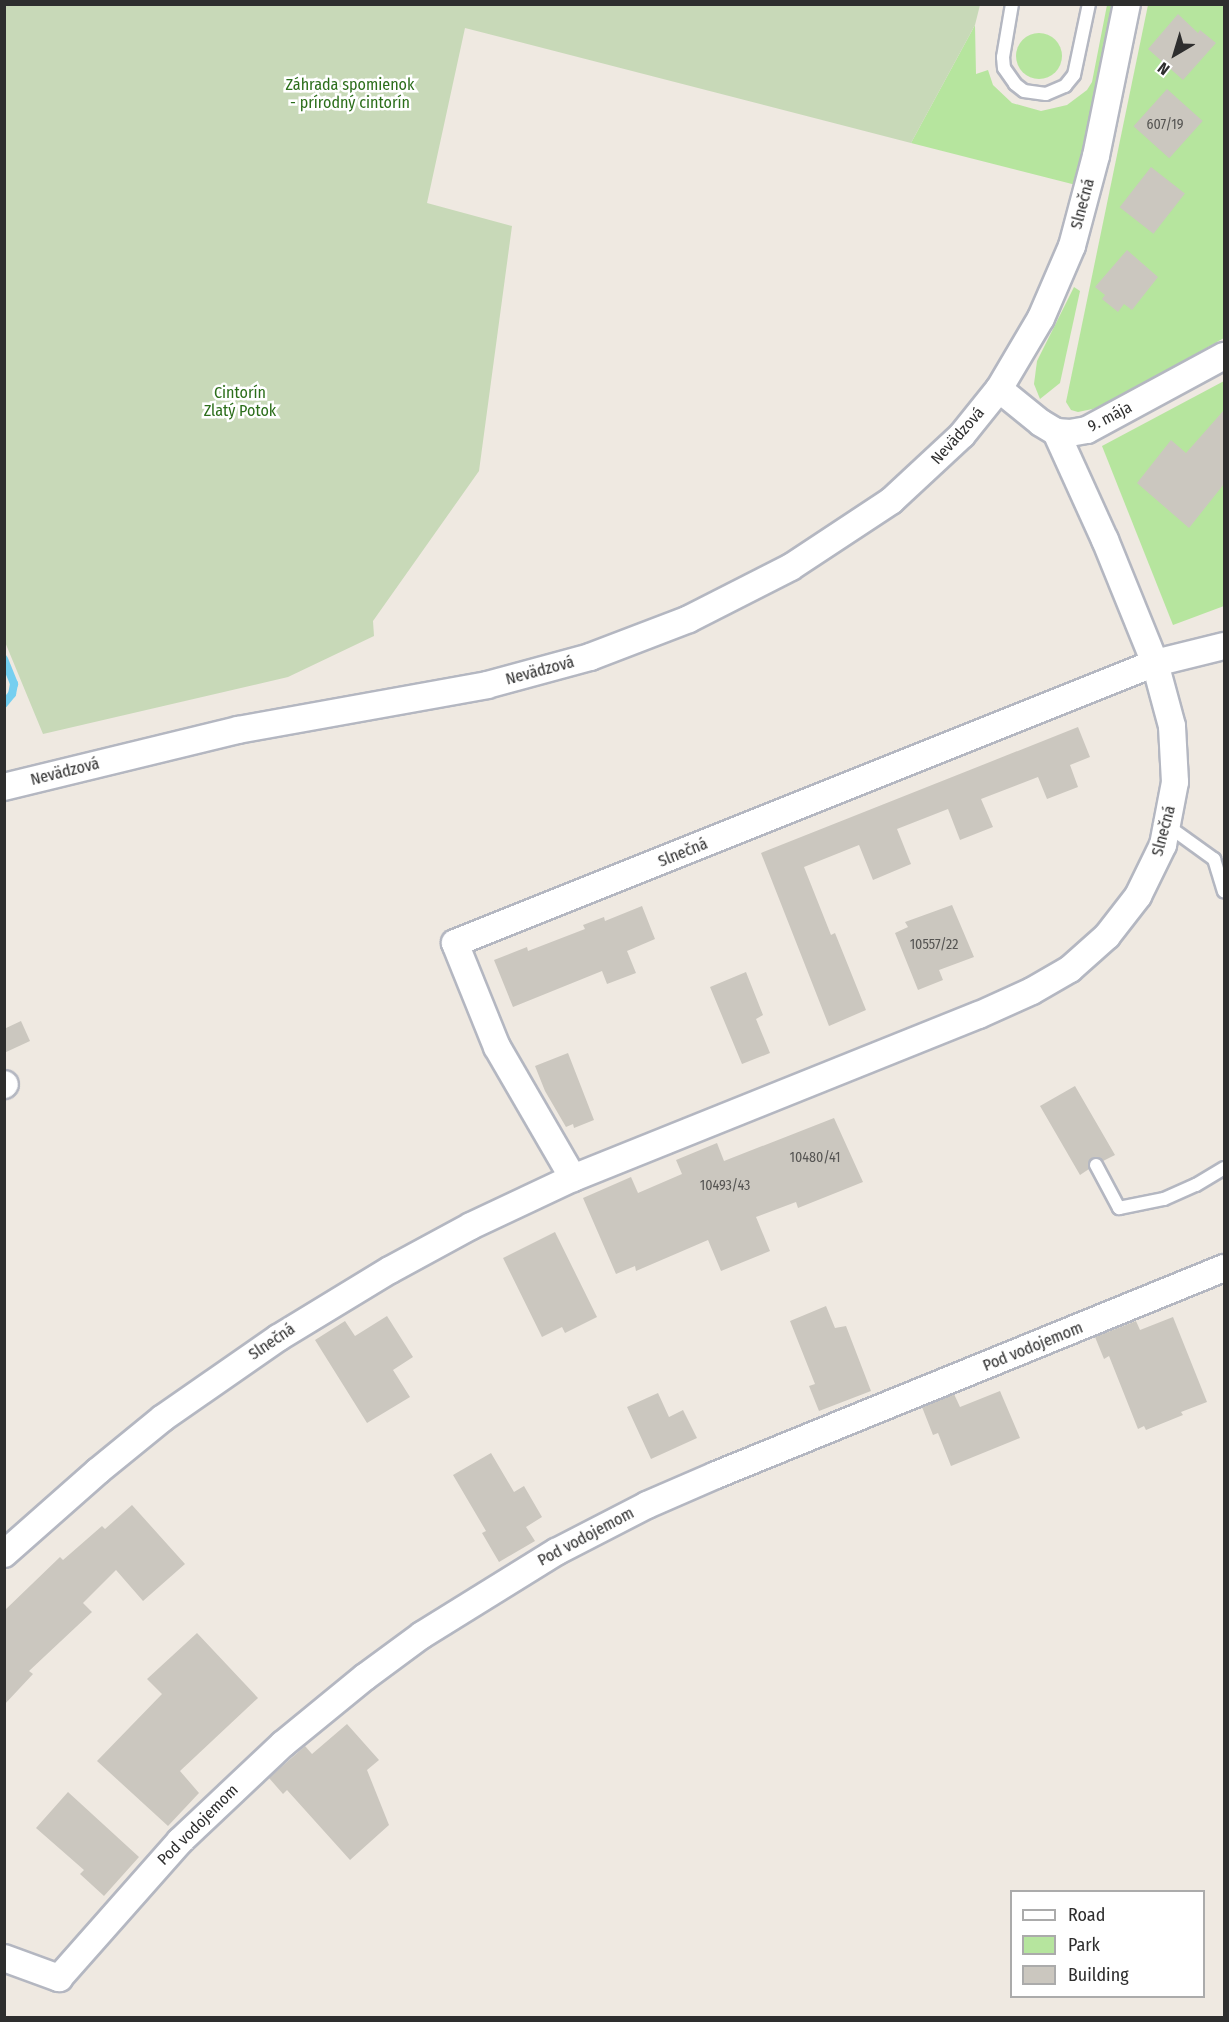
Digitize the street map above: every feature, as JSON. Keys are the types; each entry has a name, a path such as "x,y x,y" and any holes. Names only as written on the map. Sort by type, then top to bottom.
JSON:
{"street":[{"name":"Slnečná","path":"999,389 1041,318 1072,246 1096,156 1127,4"},
{"name":"9. mája","path":"1056,432 1070,434 1088,430 1224,356"},
{"path":"999,389 1016,405 1056,432"},
{"name":"Nevädzová","path":"4,787 238,730 487,685 537,673 641,639 689,619 791,567 891,501 947,451 999,389"},
{"name":"Slnečná","path":"4,1554 98,1471 163,1418 329,1305 440,1242 573,1178 979,1015 1051,981 1088,954 1125,916 1151,874 1168,826 1175,782 1172,726 1155,663 1092,509 1056,432"},
{"path":"1155,663 1224,646"},
{"name":"Slnečná","path":"573,1178 497,1047 455,943 1155,663"},
{"name":"Pod vodojemom","path":"4,1958 59,1978 180,1841 275,1751 365,1677 422,1635 504,1582 599,1528 716,1474 1224,1268"}],"lane":[{"path":"1012,4 1003,57 1004,68 1015,84 1034,94 1056,91 1074,75 1089,4"},
{"path":"1168,826 1214,859 1224,891"},
{"path":"1096,1165 1119,1208 1164,1199 1196,1185 1224,1168"}],"green space":[{"name":"Cintorín Zlatý Potok","path":"4,5 980,5 975,25 911,143 465,28 427,203 512,226 479,471 373,621 374,636 288,677 43,734 5,642"},
{"path":"1107,5 1114,5 1076,185 911,143 975,25 976,74 988,70 993,85 1012,103 1041,111 1067,105 1087,90 1092,82"},
{"path":"1148,5 1224,5 1224,338 1102,407 1078,412 1071,410 1066,402"},
{"path":"1039,33 1055,40 1062,56 1055,72 1039,79 1023,72 1016,56 1023,40"},
{"path":"1074,287 1080,291 1060,383 1040,399 1034,384 1037,361"},
{"path":"1224,381 1224,606 1173,625 1102,446"}],"building":[{"path":"1178,14 1198,33 1200,30 1216,43 1183,80 1148,49"},
{"path":"1167,89 1203,121 1169,158 1134,126"},
{"path":"1151,167 1185,193 1153,234 1120,207"},
{"path":"1127,250 1158,277 1132,310 1124,304 1118,312 1102,299 1105,295 1095,287"},
{"path":"1224,410 1224,484 1189,528 1137,483 1171,440 1186,453"},
{"path":"1078,727 1090,757 1070,765 1078,787 1047,799 1038,777 981,799 993,827 960,840 948,809 897,829 911,864 873,880 859,845 804,867 831,935 835,933 866,1010 829,1026 761,853"},
{"path":"952,905 974,957 939,970 943,980 918,990 895,933 908,927 905,922"},
{"path":"642,906 655,939 627,951 636,973 607,984 602,971 513,1007 494,960 527,947 528,951 585,929 583,925 604,917 605,921"},
{"path":"746,972 763,1015 756,1019 770,1053 742,1064 710,987"},
{"path":"21,1021 30,1041 4,1053 4,1029"},
{"path":"568,1053 594,1120 574,1128 573,1124 566,1127 545,1091 535,1066"},
{"path":"1075,1086 1115,1155 1103,1161 1097,1157 1092,1158 1088,1164 1089,1169 1080,1175 1040,1106"},
{"path":"834,1118 863,1182 798,1208 796,1202 756,1217 770,1251 721,1271 708,1240 636,1271 635,1266 616,1274 583,1198 631,1177 638,1193 682,1174 676,1160 717,1143 724,1161"},
{"path":"555,1232 597,1317 565,1333 562,1327 542,1337 503,1258"},
{"path":"826,1306 835,1328 846,1326 871,1391 819,1411 809,1386 815,1384 790,1321"},
{"path":"387,1316 413,1357 393,1370 410,1397 367,1423 315,1340 345,1321 355,1336"},
{"path":"1173,1317 1207,1402 1181,1412 1183,1415 1146,1430 1144,1426 1138,1429 1109,1356 1104,1359 1095,1337 1136,1321 1140,1330"},
{"path":"1000,1391 1020,1438 951,1466 938,1433 933,1435 922,1407 954,1394 960,1407"},
{"path":"658,1393 669,1417 683,1410 697,1438 651,1459 627,1407"},
{"path":"491,1453 514,1492 524,1486 542,1517 526,1527 535,1541 499,1562 482,1533 486,1531 453,1475"},
{"path":"132,1505 185,1564 143,1601 116,1570 83,1603 92,1612 29,1671 33,1674 4,1705 4,1611 60,1557 63,1560 102,1526 105,1529"},
{"path":"197,1633 258,1698 180,1771 199,1793 168,1826 97,1761 162,1694 147,1679"},
{"path":"347,1724 379,1760 367,1770 389,1825 350,1860 287,1790 283,1794 269,1778 305,1746 312,1754"},
{"path":"68,1792 139,1857 104,1896 80,1874 84,1870 36,1828"}],"waterway":[{"path":"4,659 14,684 12,694 4,704"}],"park label":[{"name":"Záhrada spomienok - prírodný cintorín","path":"350,94"}]}
